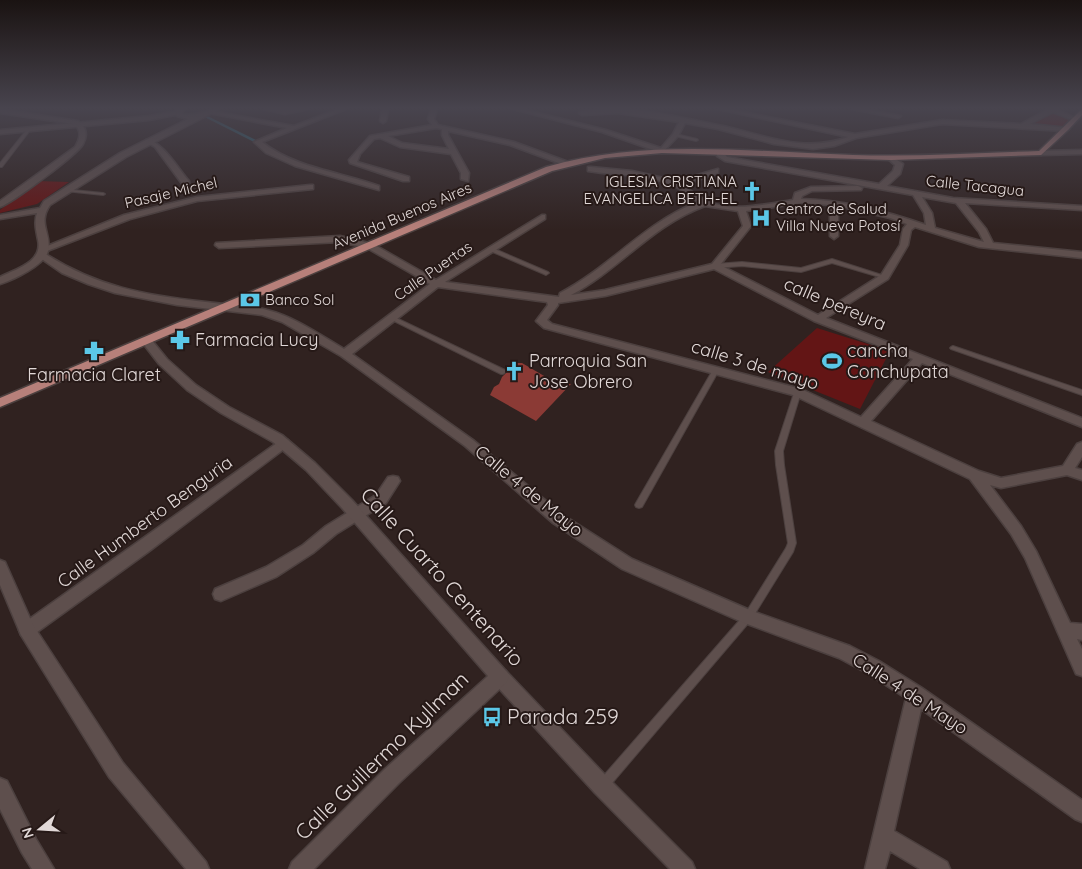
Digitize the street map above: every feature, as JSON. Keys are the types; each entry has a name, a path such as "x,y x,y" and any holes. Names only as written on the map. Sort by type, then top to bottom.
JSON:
{"main road":[{"path":"1041,153 1045,150"},
{"name":"Avenida Buenos Aires","path":"0,403 567,163 629,153 662,152 891,158 1041,153"}],"street":[{"path":"2,202 75,150"},
{"path":"42,252 38,218 40,210 65,190 134,150"},
{"path":"160,150 186,182"},
{"path":"266,150 279,157 376,188"},
{"path":"361,150 353,160 354,163 406,179"},
{"path":"432,150 454,152 465,173 465,180"},
{"path":"532,150 567,163"},
{"path":"655,150 662,152 664,150"},
{"name":"Avenida Buenos Aires","path":"1041,153 1080,151"},
{"name":"Calle Tacagua","path":"720,154 725,159 959,201 1082,208"},
{"path":"881,188 896,172 899,164 891,158"},
{"path":"359,181 372,173 371,168"},
{"path":"591,169 645,175 677,184 704,203 741,210 797,201 834,203 892,216 931,230 990,245 1082,255"},
{"path":"677,184 716,171"},
{"path":"797,201 798,195 805,191 854,189 859,188 862,184"},
{"name":"Pasaje Michel","path":"0,281 35,261 42,252 127,217 189,201 226,195 310,187"},
{"path":"916,194 928,213 931,230"},
{"path":"959,201 979,226 990,245"},
{"path":"552,300 575,290 585,283 643,235 666,220 688,208 704,203"},
{"path":"834,203 834,236"},
{"path":"0,217 40,210"},
{"path":"219,245 326,238 370,246 436,284 530,295 552,300 605,293 715,266 746,226 746,219 741,210"},
{"name":"Calle Puertas","path":"345,354 436,284 542,217"},
{"path":"818,319 885,277 904,245 907,229 913,224"},
{"name":"Calle 4 de Mayo","path":"42,252 69,272 115,292 264,312 286,320 345,354 469,443 558,519 627,564 748,617 844,652 874,667 916,694 1082,812"},
{"name":"calle pereyra","path":"715,266 818,319 1082,423"},
{"name":"calle 3 de mayo","path":"552,300 552,306 541,321 548,326 797,392 975,475 1001,483 1067,470"},
{"name":"Calle Cuarto Centenario","path":"146,340 168,369 179,378 225,410 265,430 309,466 356,514 500,677 602,786 684,869"},
{"path":"863,422 920,358"},
{"name":"Calle Humberto Benguria","path":"27,630 143,548 284,444"},
{"path":"1082,447 1067,470 1082,475"},
{"path":"975,475 1016,530 1026,547 1082,668"},
{"path":"221,594 271,572 308,549 332,530 381,500 393,481"},
{"path":"0,567 27,630 116,770 199,869"},
{"path":"1065,630 1082,632"},
{"name":"Calle Guillermo Kyllman","path":"299,869 392,776 500,677"},
{"path":"875,869 916,694"},
{"path":"0,788 29,846 44,869"},
{"path":"882,835 940,869"}],"lane":[{"path":"0,166 13,150"},
{"path":"65,190 103,194"},
{"path":"490,249 546,274"},
{"path":"715,266 742,264 801,270 832,261 885,277"},
{"path":"392,318 503,372"},
{"path":"953,348 1082,393"},
{"path":"638,505 716,370"},
{"path":"602,786 748,617 783,563 792,544 779,451 797,392"}],"shaded area":[{"path":"37,181 69,182 37,204 0,213 0,210"},
{"name":"cancha Conchupata","path":"817,328 890,351 860,409 768,372"}],"building":[{"path":"516,363 522,363 551,380 571,384 536,421 490,395 502,377"}],"place":[{"name":"IGLESIA CRISTIANA EVANGELICA BETH-EL","path":"752,191"},
{"name":"Centro de Salud Villa Nueva Potosí","path":"761,218"},
{"name":"Banco Sol","path":"250,300"},
{"name":"Farmacia Lucy","path":"180,340"},
{"name":"Farmacia Claret","path":"94,351"},
{"name":"cancha Conchupata","path":"832,361"},
{"name":"Parroquia San Jose Obrero","path":"514,371"},
{"name":"Parada 259","path":"492,717"}]}
